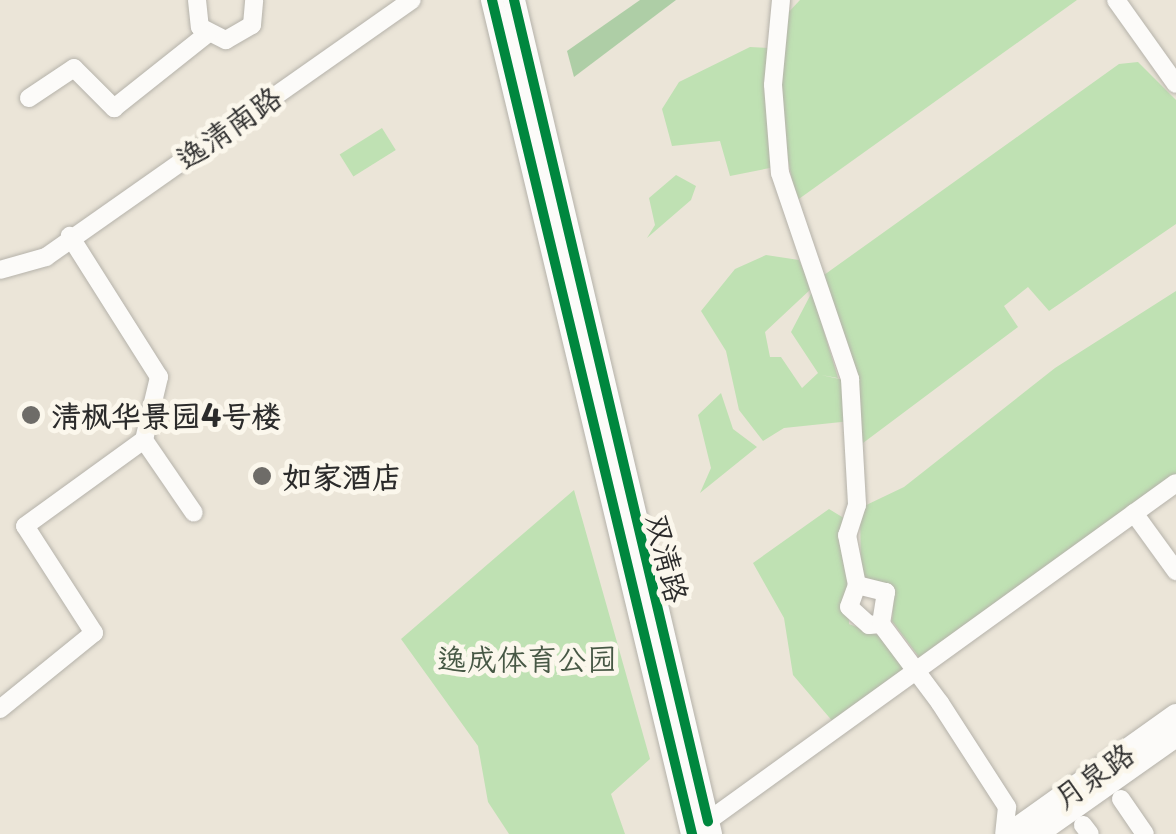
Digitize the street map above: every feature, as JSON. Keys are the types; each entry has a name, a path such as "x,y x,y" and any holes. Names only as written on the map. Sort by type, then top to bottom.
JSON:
{"main road":[{"name":"双清路","path":"492,0 704,830"},
{"name":"双清路","path":"514,0 704,830"},
{"name":"月泉路","path":"1007,834 1176,715"},
{"name":"月泉路","path":"1036,834 1176,736"}],"street":[{"path":"197,0 207,34"},
{"path":"29,98 74,68 114,108 207,34 245,33 254,0"},
{"name":"逸清南路","path":"0,270 46,257 70,236 412,0"},
{"path":"781,0 773,85 780,173 850,379 857,506 847,535 856,585 849,608 868,625 882,624"},
{"path":"1116,0 1176,84"},
{"path":"0,709 94,633 24,526 144,440 159,377 70,236"},
{"path":"144,440 194,514"},
{"path":"704,830 915,670 1176,483"},
{"path":"1134,513 1176,571"},
{"path":"856,585 886,592 882,624 969,739 1007,807 1007,834"},
{"path":"1121,799 1145,834"}],"green space":[{"path":"640,0 676,0 574,77 567,51"},
{"path":"800,0 1077,0 796,201 782,128 782,60 785,16"},
{"path":"750,47 769,48 775,167 730,176 720,141 672,146 662,109 679,82"},
{"path":"1138,62 1176,100 1176,224 1049,311 1028,287 1004,306 1018,327 863,443 824,275 1119,64"},
{"path":"382,128 396,150 353,177 340,154"},
{"path":"676,175 696,186 691,200 647,238 655,225 649,198"},
{"path":"766,255 799,260 812,288 765,332 770,357 781,357 802,388 818,373 791,332 812,292 838,378 821,375 849,381 851,421 784,428 763,441 739,410 726,351 701,311 735,269"},
{"path":"1176,291 1176,479 922,661 892,621 894,594 861,580 860,508 904,487 1055,368"},
{"path":"721,393 733,429 757,447 700,493 711,468 698,415"},
{"name":"逸成体育公园","path":"574,490 650,759 611,794 625,834 509,834 488,802 478,746 401,639"},
{"path":"829,509 847,520 849,624 885,638 906,671 834,723 793,675 784,618 753,563"}],"cycle path":[{"path":"492,0 692,834"},
{"path":"514,0 708,821"}],"place":[{"name":"清枫华景园4号楼","path":"31,415"},
{"name":"如家酒店","path":"262,476"}]}
